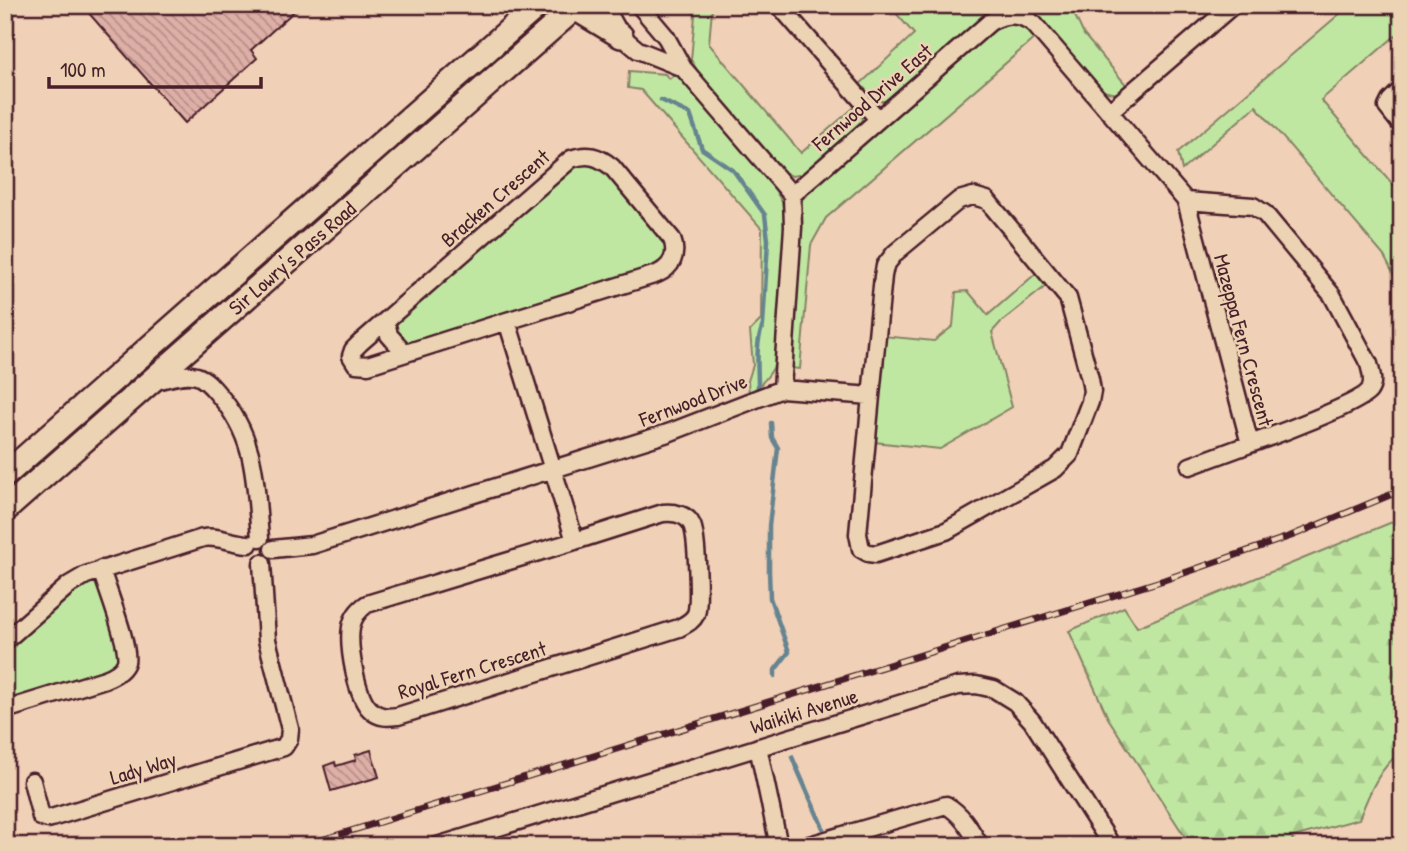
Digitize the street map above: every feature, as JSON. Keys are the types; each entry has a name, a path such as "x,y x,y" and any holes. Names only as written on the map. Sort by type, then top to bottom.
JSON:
{"main road":[{"name":"Sir Lowry's Pass Road","path":"5,475 538,5"},
{"name":"Sir Lowry's Pass Road","path":"5,510 576,7"},
{"path":"576,7 621,36"}],"street":[{"path":"604,5 621,36 638,50 683,68"},
{"path":"639,5 666,37 683,68 792,195 793,227 782,389 871,396"},
{"path":"779,5 878,119"},
{"path":"1109,112 1233,5"},
{"name":"Fernwood Drive East","path":"792,195 990,22 1001,15 1009,15 1019,16 1034,24 1185,201"},
{"path":"1402,89 1387,107 1402,126"},
{"name":"Bracken Crescent","path":"588,155 602,159 612,167 672,239 675,247 670,264 657,274 368,365 361,366 353,362 353,350 386,321 571,159 588,155"},
{"path":"973,196 987,200 1068,298 1092,391 1084,422 1070,454 1055,469 946,531 876,554 868,553 861,549 858,534 871,396 883,276 888,261 959,200 973,196"},
{"name":"Mazeppa Fern Crescent","path":"1185,201 1253,206 1265,214 1332,295 1363,352 1372,376 1369,391 1285,432 1250,444 1185,201"},
{"path":"386,321 389,335 405,353"},
{"path":"507,321 575,541"},
{"path":"5,641 69,584 101,569 208,537 254,541 268,541 272,549 270,558 262,563 255,562 250,557 254,541 249,445 239,422 201,377 182,375 151,382"},
{"name":"Fernwood Drive","path":"272,549 312,545 553,470 667,433 782,389"},
{"path":"1190,466 1250,444"},
{"name":"Royal Fern Crescent","path":"673,512 683,516 692,525 695,538 698,597 697,612 693,619 679,628 398,716 377,715 365,705 353,659 351,629 354,617 361,608 575,541 663,513 673,512"},
{"name":"Lady Way","path":"32,781 41,817 48,819 284,747 289,739 290,729 267,640 262,563"},
{"path":"5,710 116,675 124,666 126,651 101,569"},
{"name":"Waikiki Avenue","path":"437,846 958,685 976,685 1006,695 1032,720 1112,846"},
{"path":"758,747 779,846"},
{"path":"806,846 946,805 957,811 980,846"}],"green space":[{"path":"687,5 708,5 712,9 709,44 801,153 858,104 862,119 856,131 805,174 792,176 783,172 702,78 691,60 695,15"},
{"path":"889,5 1070,5 1084,35 1128,87 1118,94 1102,91 1035,15 1014,8 992,14 888,101 873,101 858,86 914,34"},
{"path":"1350,5 1402,5 1402,30 1321,100 1402,195 1402,291 1384,256 1256,106 1182,170 1178,152"},
{"path":"1012,22 1026,26 1036,37 826,218 811,245 800,369 791,368 802,227 800,207 803,196 999,26"},
{"path":"629,71 665,74 669,79 675,74 769,179 782,202 787,229 776,360 766,379 749,394 748,381 753,365 750,331 761,320 762,229 641,90 628,88"},
{"path":"583,162 599,165 663,236 668,250 661,266 412,345 403,344 394,328 399,320 574,166"},
{"path":"1040,270 1051,282 992,332 1012,407 940,449 874,442 883,336 934,341 953,326 956,292 968,291 988,315"},
{"path":"1402,518 1402,752 1381,773 1359,819 1293,837 1291,846 1191,846 1108,718 1069,631 1124,607 1137,627"},
{"path":"89,581 98,584 122,652 115,669 5,705 5,651"}],"building":[{"path":"93,5 301,5 251,50 257,58 185,123 87,11"},
{"path":"371,750 379,777 331,791 324,766 335,762 336,766 356,760 355,755"}],"waterway":[{"path":"661,100 690,114 702,149 733,170 765,215 768,240 763,325 758,348 758,387"},
{"path":"771,423 772,438 778,448 769,526 770,598 789,652 775,670 775,676"},
{"path":"792,757 823,828"}],"railway":[{"path":"302,846 1164,580 1291,536 1402,490"}]}
